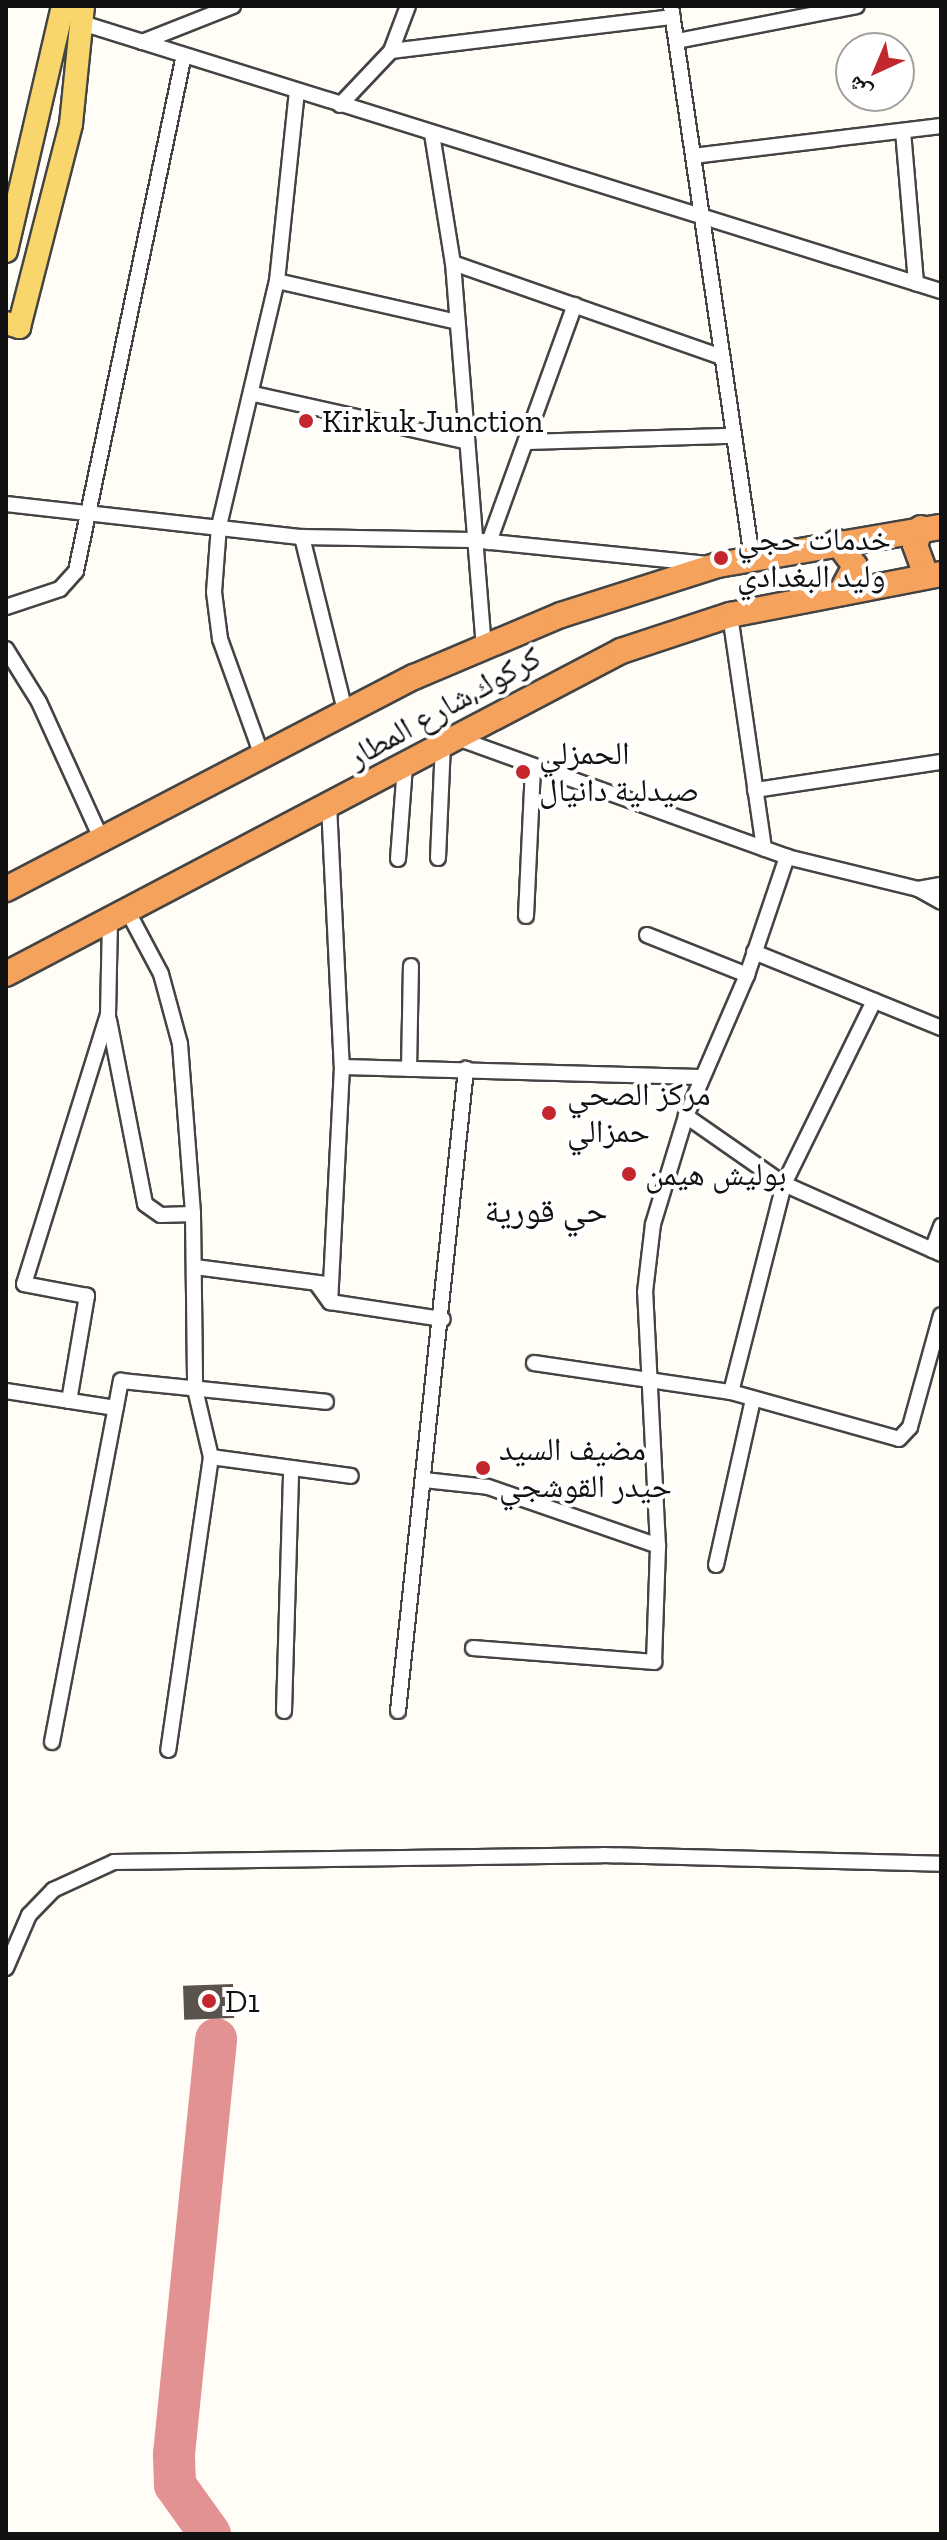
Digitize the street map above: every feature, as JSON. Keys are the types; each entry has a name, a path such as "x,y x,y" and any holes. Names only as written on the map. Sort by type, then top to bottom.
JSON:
{"highway":[{"name":"كركوك,شارع المطار","path":"6,889 261,753 484,645 718,565 931,528"},
{"path":"931,528 915,545 933,575"},
{"path":"837,542 855,566 841,592"},
{"name":"كركوك,شارع المطار","path":"6,974 621,651 730,615 933,575"}],"main road":[{"path":"6,251 73,11"},
{"path":"13,325 74,110 73,11"}],"street":[{"path":"142,42 233,6"},
{"path":"340,105 391,51 408,6"},
{"path":"677,41 857,6"},
{"path":"73,11 142,42 941,291"},
{"path":"391,51 672,12 699,218 752,558"},
{"path":"6,607 54,593 70,581 89,517 184,55"},
{"path":"261,753 220,639 214,592 219,526 254,394 277,281 297,91"},
{"path":"693,156 941,126"},
{"path":"903,131 916,283"},
{"path":"432,134 453,263 471,540 484,645"},
{"path":"453,263 722,357"},
{"path":"277,281 457,322"},
{"path":"489,542 575,305"},
{"path":"254,394 465,441"},
{"path":"526,442 734,436"},
{"path":"6,504 89,517 219,526 302,537 471,540 718,565"},
{"path":"302,537 345,711"},
{"path":"730,615 764,849"},
{"path":"6,649 39,702 101,838"},
{"path":"438,858 450,741 787,857 918,889 941,902"},
{"path":"755,790 941,762"},
{"path":"398,859 405,765"},
{"path":"526,916 533,768"},
{"path":"329,805 342,1067 323,1284 330,1302 443,1319"},
{"path":"473,1648 654,1662 658,1546 649,1382 648,1254 686,1116 747,975 787,857"},
{"path":"918,889 941,885"},
{"path":"69,1401 87,1296 24,1284 108,1015 119,914"},
{"path":"119,914 156,963 175,1021 193,1214 195,1389 211,1457 168,1750"},
{"path":"647,935 747,975"},
{"path":"754,952 941,1028"},
{"path":"409,1069 411,966"},
{"path":"731,1392 784,1184 874,1001"},
{"path":"108,1015 145,1204 161,1215 193,1214"},
{"path":"342,1067 701,1077"},
{"path":"398,1711 443,1319 466,1069"},
{"path":"686,1116 784,1184 936,1252 941,1226"},
{"path":"195,1267 323,1284"},
{"path":"534,1363 731,1392 899,1439 910,1427 941,1315"},
{"path":"52,1742 121,1381 326,1402"},
{"path":"6,1391 116,1408"},
{"path":"716,1565 753,1399"},
{"path":"211,1457 351,1476"},
{"path":"284,1711 291,1468"},
{"path":"424,1480 488,1487 658,1546"},
{"path":"6,1968 29,1915 53,1890 114,1862 603,1855 941,1864"}],"building":[{"name":"D1","path":"233,1984 234,2018 184,2020 183,1986"}],"taxiway":[{"path":"210,2534 175,2485 174,2454 216,2039"}],"place":[{"name":"Kirkuk Junction","path":"306,421"},
{"name":"خدمات حجي وليد البغدادي","path":"721,558"},
{"name":"الحمزلي صيدلية دانيال","path":"523,772"},
{"name":"مركز الصحي حمزالي","path":"549,1113"},
{"name":"بوليش هيمن","path":"629,1174"},
{"name":"مضيف السيد حيدر القوشجي","path":"483,1468"},
{"name":"D1","path":"209,2001"}],"district":[{"name":"حي قورية","path":"546,1211"}]}
